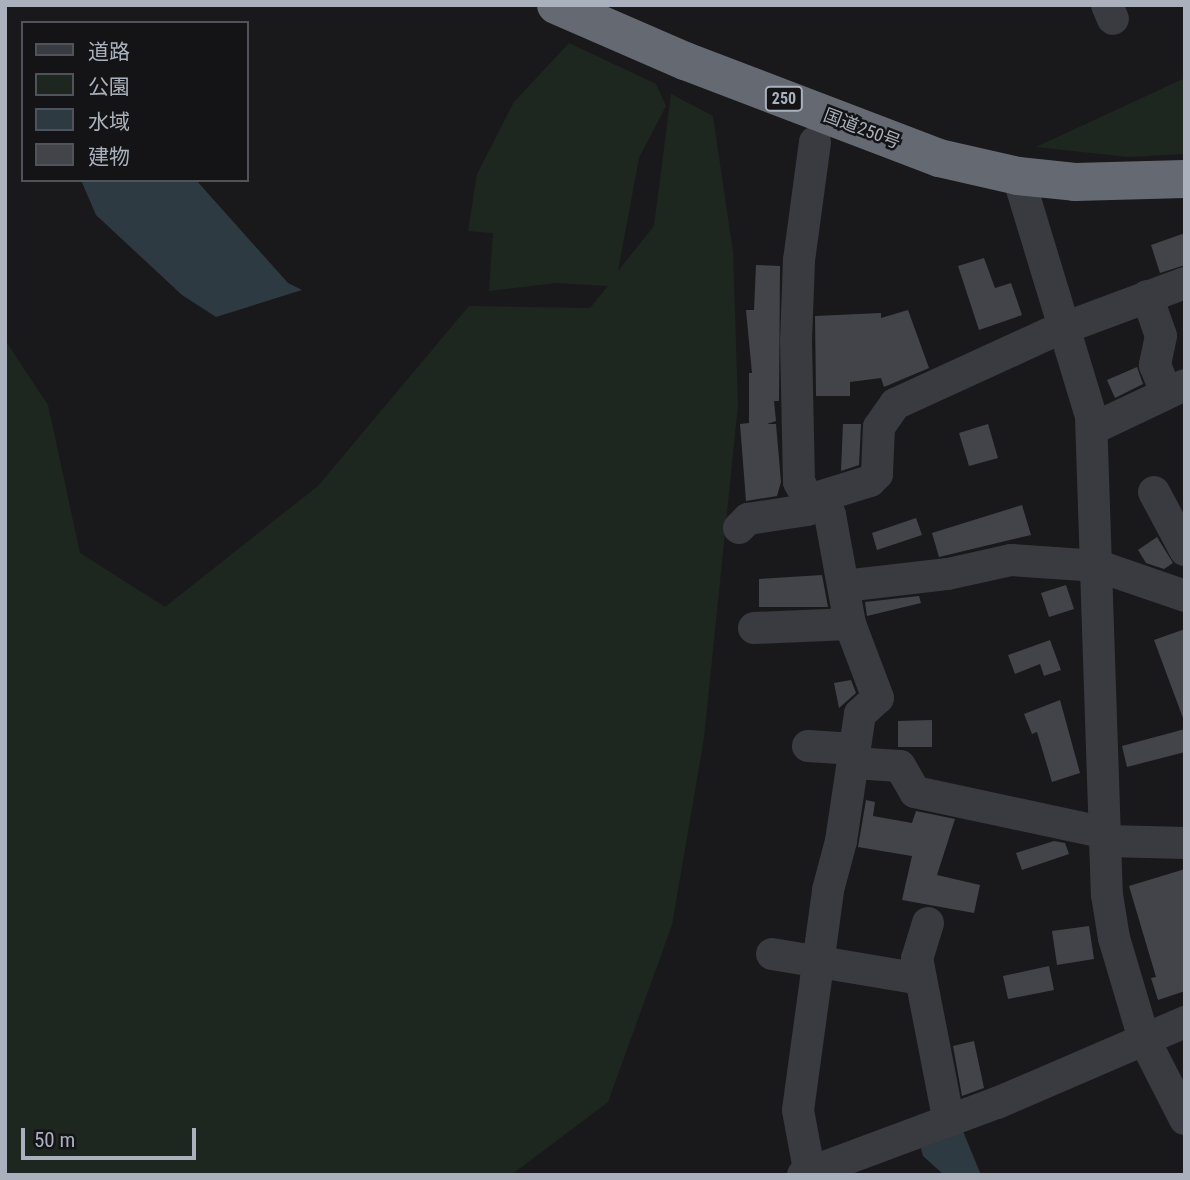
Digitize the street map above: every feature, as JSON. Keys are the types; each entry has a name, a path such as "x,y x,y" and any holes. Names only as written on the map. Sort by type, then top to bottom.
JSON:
{"highway":[{"name":"国道250号","path":"556,5 685,61 939,158 1018,176 1075,182 1185,179"}],"street":[{"path":"815,142 799,260 796,340 799,482 830,515 850,624 878,698 860,714 819,959 798,1110 807,1174 948,1118 997,1103 1185,1022"},
{"path":"1018,176 1092,429 1107,895 1114,938 1144,1039 1185,1119"},
{"path":"739,528 748,519 807,510 814,499 870,481 877,474 878,427 895,404 1063,327 1185,282"},
{"path":"1092,429 1175,388 1155,365 1161,337 1147,296"},
{"path":"1154,492 1185,550"},
{"path":"844,586 948,574 1011,560 1098,566 1185,596"},
{"path":"754,628 850,624"},
{"path":"808,746 900,766 915,792 1107,837 1185,843"},
{"path":"928,922 917,958 948,1118"},
{"path":"772,954 819,959 921,979"}],"green space":[{"path":"569,43 656,84 666,106 639,158 618,271 654,226 671,94 713,116 733,252 738,405 704,738 672,925 608,1102 511,1175 5,1175 5,340 48,405 80,553 165,607 318,486 469,306 590,308 608,286 556,283 489,291 493,233 468,231 477,174 514,102"},
{"path":"1185,78 1185,154 1128,157 1036,147"}],"water":[{"path":"82,182 198,182 288,283 302,290 216,317 182,295 96,215"},
{"path":"960,1124 981,1175 944,1175 923,1156 918,1137"}],"building":[{"path":"1185,233 1185,265 1160,273 1151,245"},
{"path":"984,258 995,288 1011,283 1022,315 979,330 958,266"},
{"path":"756,265 780,266 779,401 774,401 776,421 767,424 776,424 781,482 777,496 746,501 740,424 749,423 749,373 752,373 746,310 754,310"},
{"path":"908,310 929,368 884,387 881,378 850,382 850,396 816,396 815,316 881,313 881,318"},
{"path":"1137,367 1143,384 1115,398 1107,380"},
{"path":"843,424 861,424 859,465 841,471"},
{"path":"988,424 998,458 969,466 959,433"},
{"path":"1022,505 1031,535 939,557 932,533"},
{"path":"916,518 922,535 877,550 872,533"},
{"path":"1157,537 1173,563 1164,569 1146,563 1138,550"},
{"path":"822,575 828,607 759,607 759,579"},
{"path":"1066,585 1074,609 1049,617 1041,593"},
{"path":"919,596 921,603 867,616 865,602"},
{"path":"1185,629 1185,717 1183,718 1154,640"},
{"path":"1050,640 1061,670 1044,676 1040,664 1015,674 1008,655"},
{"path":"851,680 856,693 839,708 834,683"},
{"path":"1060,700 1080,773 1052,782 1037,732 1032,734 1024,714"},
{"path":"932,720 932,747 898,747 898,721"},
{"path":"1185,729 1185,752 1127,767 1122,746"},
{"path":"866,800 875,802 873,816 912,823 916,811 955,819 937,875 980,885 974,913 902,900 912,856 858,847"},
{"path":"1054,841 1065,843 1069,854 1022,870 1016,853"},
{"path":"1185,869 1185,991 1158,1000 1151,978 1156,977 1129,886"},
{"path":"1089,926 1094,959 1057,965 1052,931"},
{"path":"1049,966 1054,990 1008,999 1003,976"},
{"path":"974,1041 984,1088 962,1096 953,1046"}]}
